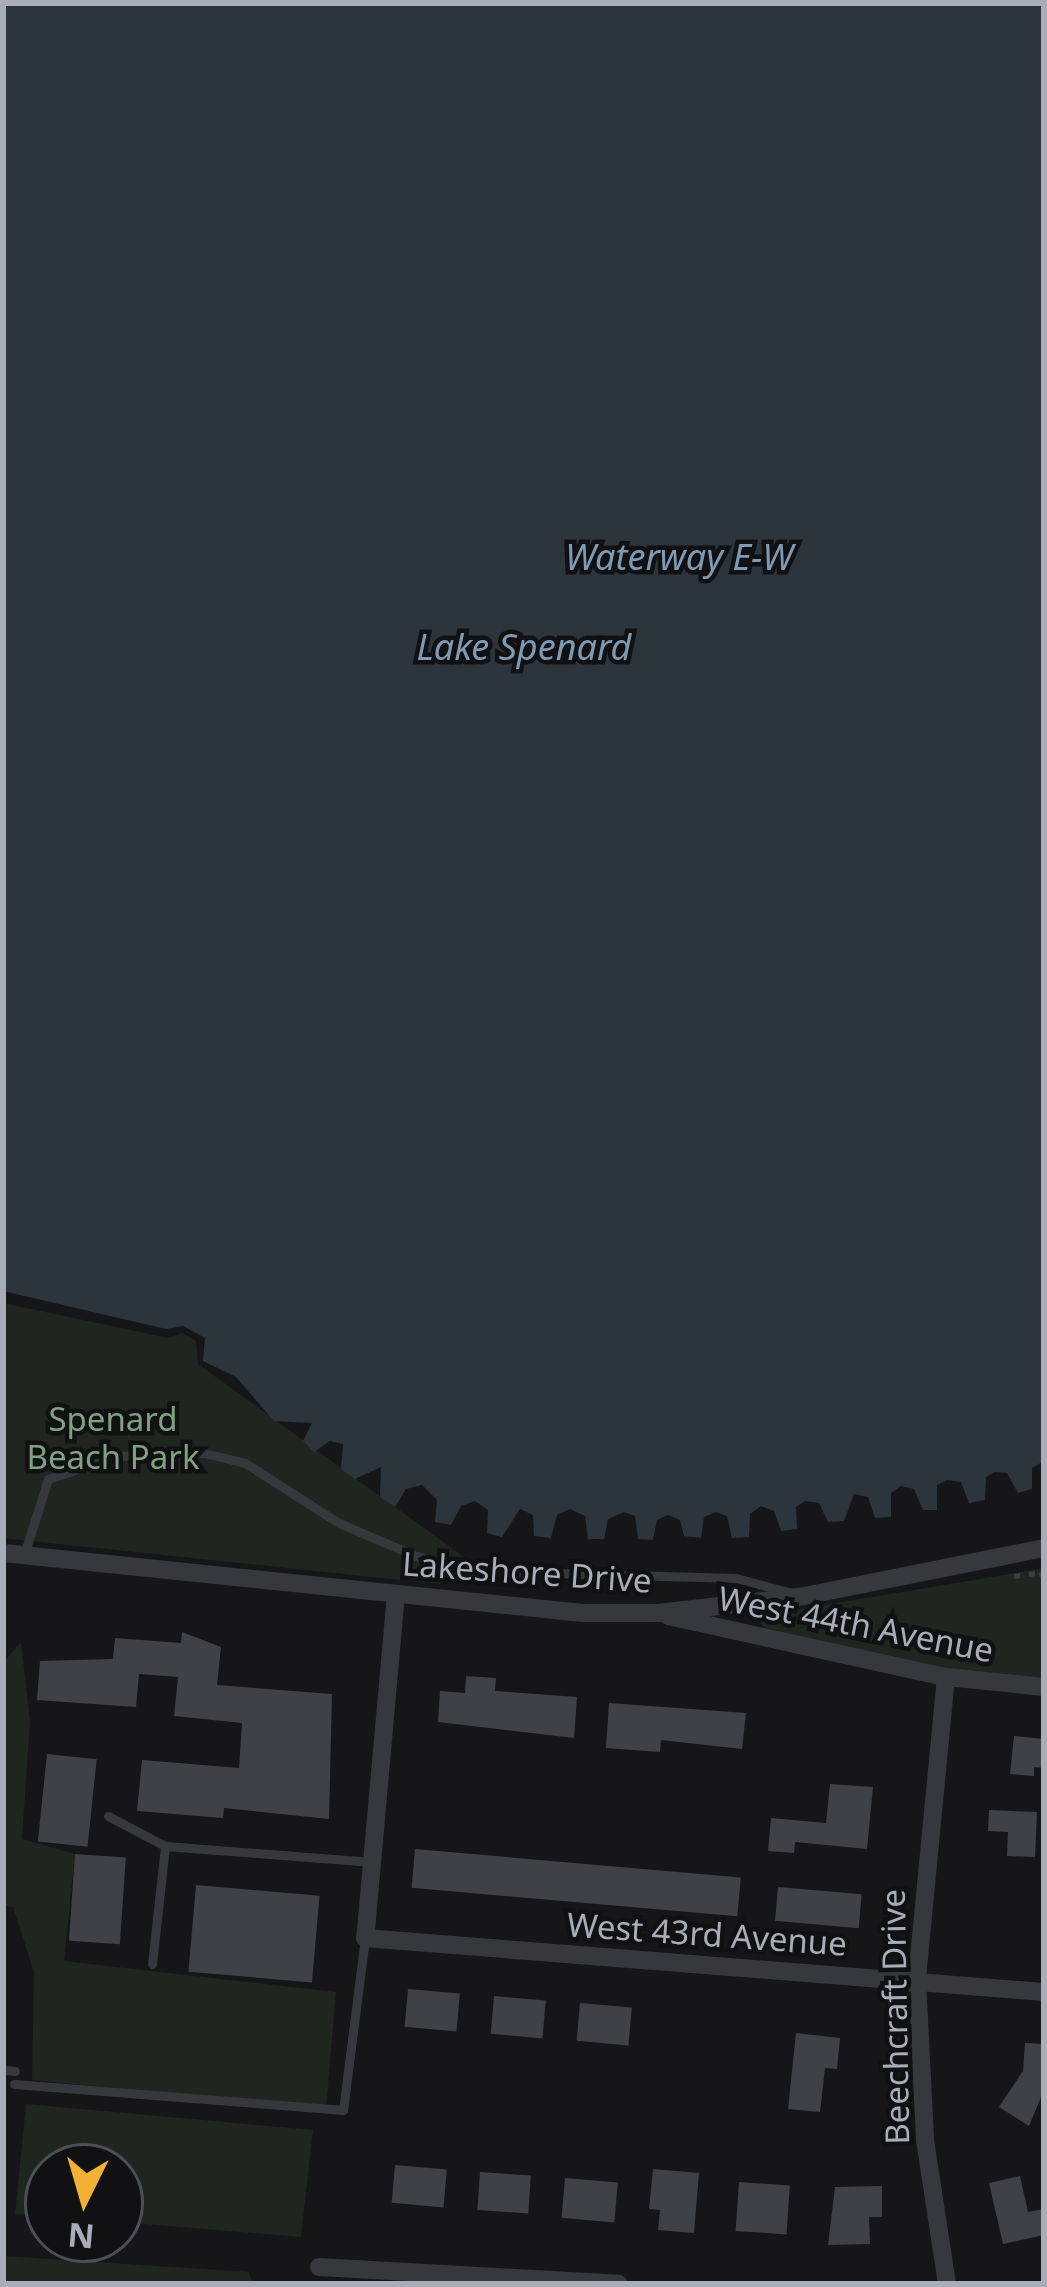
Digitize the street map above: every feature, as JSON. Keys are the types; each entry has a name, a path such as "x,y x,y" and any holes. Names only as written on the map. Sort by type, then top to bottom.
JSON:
{"street":[{"name":"Lakeshore Drive","path":"3,1553 396,1594 658,1613 805,1596 1044,1548"},
{"path":"365,1938 396,1594"},
{"name":"West 44th Avenue","path":"658,1613 946,1678 1044,1687"},
{"name":"Beechcraft Drive","path":"946,1678 917,1980 925,2140 947,2284"},
{"name":"West 43rd Avenue","path":"365,1938 1044,1992"},
{"path":"319,2267 619,2284"}],"lane":[{"path":"24,1555 48,1479 118,1456 204,1453 245,1463 339,1523 416,1556 481,1570 736,1578 805,1596"},
{"path":"108,1816 165,1846 372,1862"},
{"path":"152,1964 165,1846"},
{"path":"14,2084 343,2110 365,1938"}],"green space":[{"name":"Spenard Beach Park","path":"3,1303 168,1338 182,1333 196,1341 198,1364 464,1557 440,1584 3,1538"},
{"path":"1044,1568 1044,1687 946,1677 763,1627 759,1616"},
{"path":"21,1642 30,1721 22,1839 75,1854 64,1961 336,1992 326,2109 32,2080 34,1972 13,1907 3,1905 3,1663"},
{"path":"26,2104 313,2130 301,2237 144,2224 144,2143 24,2143 24,2215 15,2214"},
{"path":"3,2256 24,2257 24,2263 249,2272 253,2284 3,2284"}],"water":[{"name":"Lake Spenard","path":"3,3 1044,3 1044,1461 1032,1468 1032,1489 1018,1493 1007,1473 995,1472 986,1477 985,1500 969,1503 961,1482 947,1480 937,1485 937,1510 923,1510 914,1489 901,1486 891,1493 891,1517 875,1518 868,1497 854,1494 844,1521 828,1522 819,1503 805,1501 796,1507 797,1529 781,1531 774,1511 761,1506 750,1514 749,1537 732,1538 727,1516 716,1512 704,1517 701,1538 684,1536 680,1520 668,1515 657,1520 653,1540 638,1539 635,1516 624,1512 608,1519 604,1539 588,1539 585,1516 570,1509 557,1515 551,1538 534,1536 533,1515 520,1509 502,1537 487,1533 488,1510 475,1501 461,1506 451,1525 435,1522 437,1500 422,1485 406,1489 395,1507 380,1497 381,1467 355,1479 341,1469 343,1444 330,1441 314,1452 303,1441 312,1423 274,1421 236,1377 203,1361 205,1338 183,1326 166,1329 3,1291"}],"building":[{"path":"182,1632 221,1647 217,1685 332,1694 329,1819 224,1808 223,1818 137,1811 142,1760 239,1768 242,1723 174,1716 178,1677 139,1674 136,1707 37,1700 40,1661 113,1659 115,1638 181,1643"},
{"path":"466,1676 496,1678 495,1691 577,1697 574,1738 438,1722 440,1691 465,1693"},
{"path":"609,1703 746,1713 742,1749 661,1740 660,1752 606,1748"},
{"path":"1014,1736 1044,1739 1044,1768 1034,1767 1034,1776 1010,1774"},
{"path":"47,1754 97,1759 88,1847 38,1842"},
{"path":"830,1784 873,1787 867,1849 795,1842 794,1853 768,1851 771,1818 826,1823"},
{"path":"989,1810 1037,1812 1035,1857 1007,1856 1008,1832 988,1831"},
{"path":"415,1849 741,1877 737,1916 412,1888"},
{"path":"75,1854 126,1858 120,1944 69,1941"},
{"path":"196,1885 320,1896 312,1982 188,1972"},
{"path":"778,1887 862,1894 859,1928 775,1921"},
{"path":"408,1989 460,1994 456,2031 405,2027"},
{"path":"494,1996 546,2001 542,2038 491,2034"},
{"path":"580,2003 632,2008 628,2045 577,2041"},
{"path":"796,2033 840,2038 837,2069 825,2068 820,2112 788,2109"},
{"path":"1025,2043 1044,2044 1044,2090 1029,2126 999,2107 1023,2071"},
{"path":"395,2165 447,2170 443,2207 392,2203"},
{"path":"653,2169 699,2173 694,2233 658,2230 660,2210 649,2209"},
{"path":"480,2172 531,2176 528,2213 477,2210"},
{"path":"1020,2176 1028,2212 1044,2209 1044,2235 1003,2244 989,2183"},
{"path":"565,2178 618,2183 614,2222 562,2218"},
{"path":"739,2182 790,2186 786,2234 736,2231"},
{"path":"882,2186 882,2217 869,2217 870,2244 828,2245 835,2187"}],"water label":[{"name":"Waterway E-W","path":"679,557"}]}
